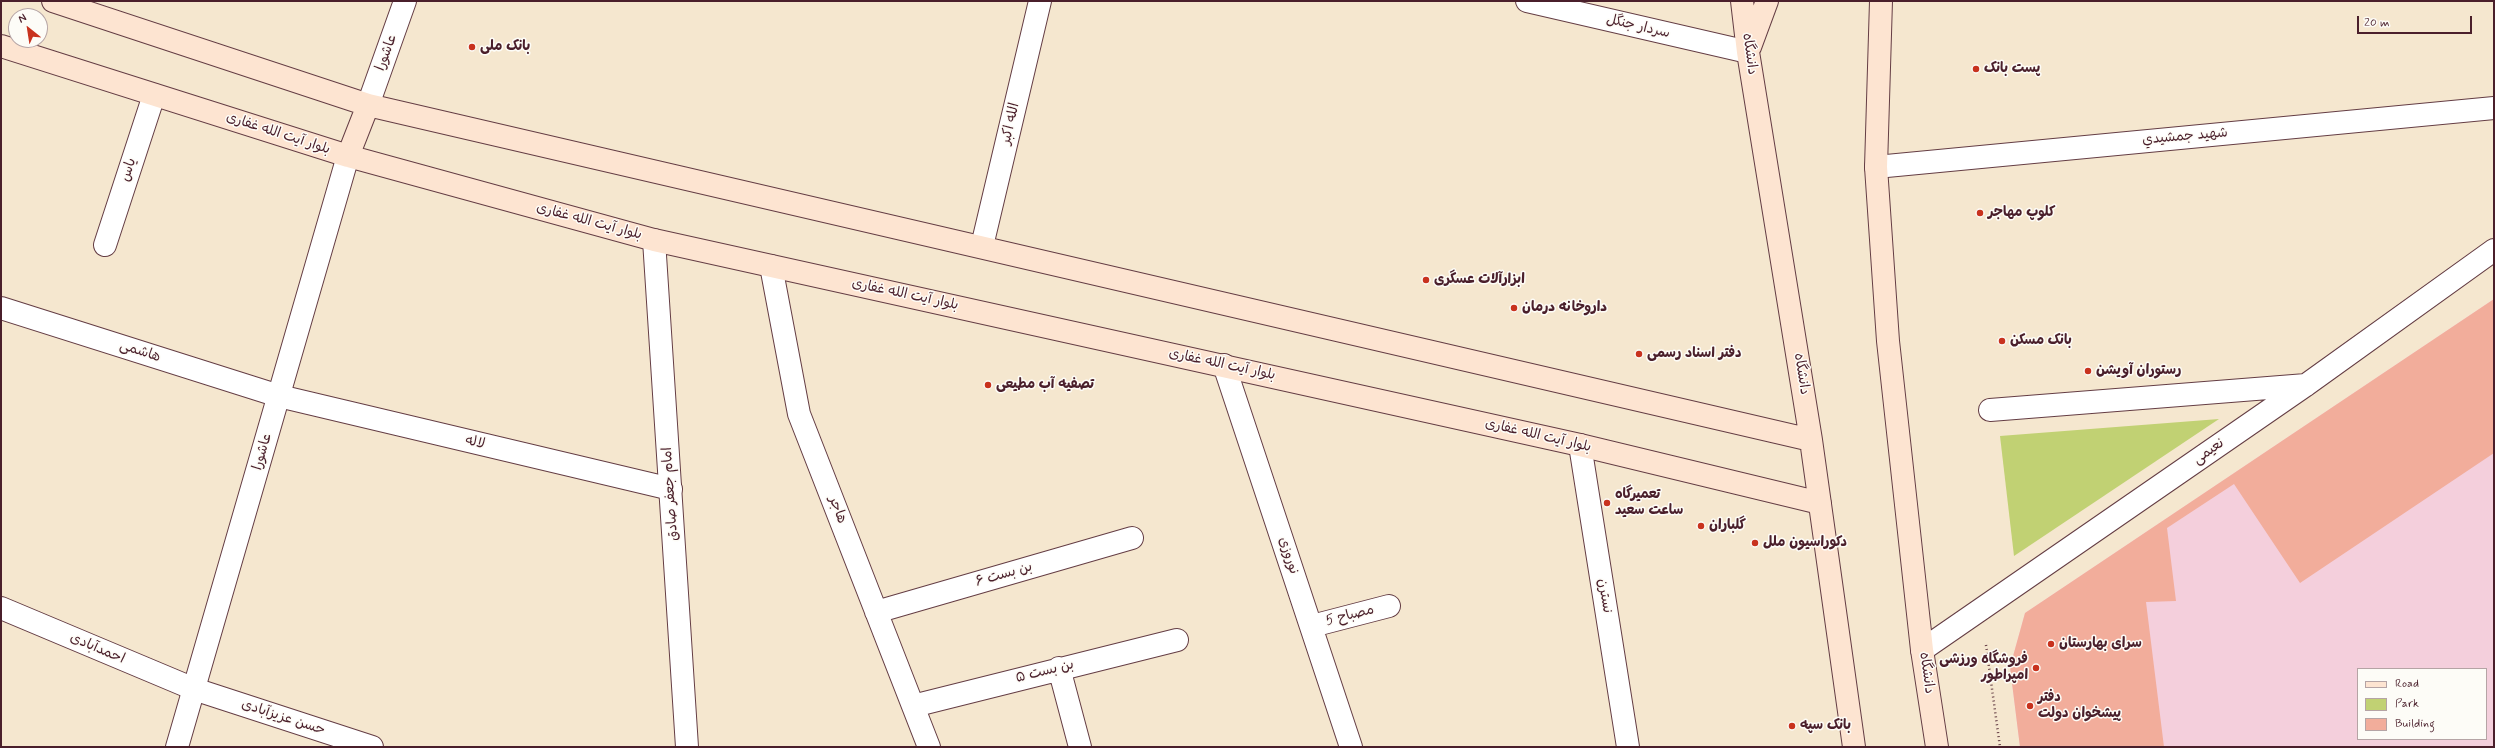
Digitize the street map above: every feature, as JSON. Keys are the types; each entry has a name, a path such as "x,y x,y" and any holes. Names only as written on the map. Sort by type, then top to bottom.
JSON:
{"main road":[{"path":"53,1 368,105 982,246 1811,440"},
{"name":"دانشگاه","path":"1742,1 1748,52 1811,440 1854,747"},
{"path":"1748,52 1767,1"},
{"name":"دانشگاه","path":"1881,1 1876,167 1888,341 1922,650 1937,747"},
{"name":"بلوار آیت الله غفاری","path":"1,46 348,156 654,240 1580,445 1820,503"},
{"path":"348,156 368,105"}],"street":[{"name":"عاشورا","path":"368,105 405,1"},
{"name":"الله اکبر","path":"982,246 1040,1"},
{"name":"سردار جنگل","path":"1527,1 1748,52"},
{"name":"یاس","path":"105,245 154,95"},
{"name":"شهيد جمشيدي","path":"1876,167 2494,108"},
{"name":"عاشورا","path":"177,747 348,156"},
{"name":"امام جعفر صادق","path":"654,240 687,747"},
{"name":"نعیمی","path":"1922,650 2306,385 2494,250"},
{"name":"هاجر","path":"771,266 799,414 929,747"},
{"name":"هاشمی","path":"1,308 279,396"},
{"name":"نوروزی","path":"1224,365 1352,747"},
{"path":"1990,410 2306,385"},
{"name":"لاله","path":"279,396 671,489"},
{"name":"نسترن","path":"1580,445 1628,747"},
{"name":"بن بست ۶","path":"876,612 1132,538"},
{"name":"مصباح 5","path":"1312,626 1389,606"},
{"name":"احمدآبادی","path":"1,608 194,689"},
{"name":"بن بست ۵","path":"913,706 1059,668 1177,640"},
{"path":"1059,668 1080,747"},
{"name":"حسن عزیزآبادی","path":"194,689 372,747"}],"path":[{"path":"1981,609 2000,747"}],"shaded area":[{"path":"2494,299 2494,747 2020,747 2010,667 2025,613"}],"green space":[{"path":"2219,419 2014,556 2000,436"}],"building":[{"path":"2494,299 2494,453 2300,583 2234,484 2167,528 2176,601 2146,602 2164,747 2020,747 2010,667 2025,613"}],"place":[{"name":"بانک ملی","path":"472,47"},
{"name":"پست بانک","path":"1976,69"},
{"name":"کلوپ مهاجر","path":"1980,213"},
{"name":"ابزارآلات عسگری","path":"1426,280"},
{"name":"داروخانه درمان","path":"1514,308"},
{"name":"بانک مسکن","path":"2002,341"},
{"name":"دفتر اسناد رسمی","path":"1639,354"},
{"name":"رستوران آویشن","path":"2088,371"},
{"name":"تصفیه آب مطیعی","path":"988,385"},
{"name":"تعمیرگاه ساعت سعید","path":"1607,503"},
{"name":"گلباران","path":"1701,526"},
{"name":"دکوراسیون ملل","path":"1755,543"},
{"name":"سرای بهارستان","path":"2051,644"},
{"name":"فروشگاه ورزشی امپراطور","path":"2036,668"},
{"name":"دفتر پیشخوان دولت","path":"2030,706"},
{"name":"بانک سپه","path":"1792,726"}]}
